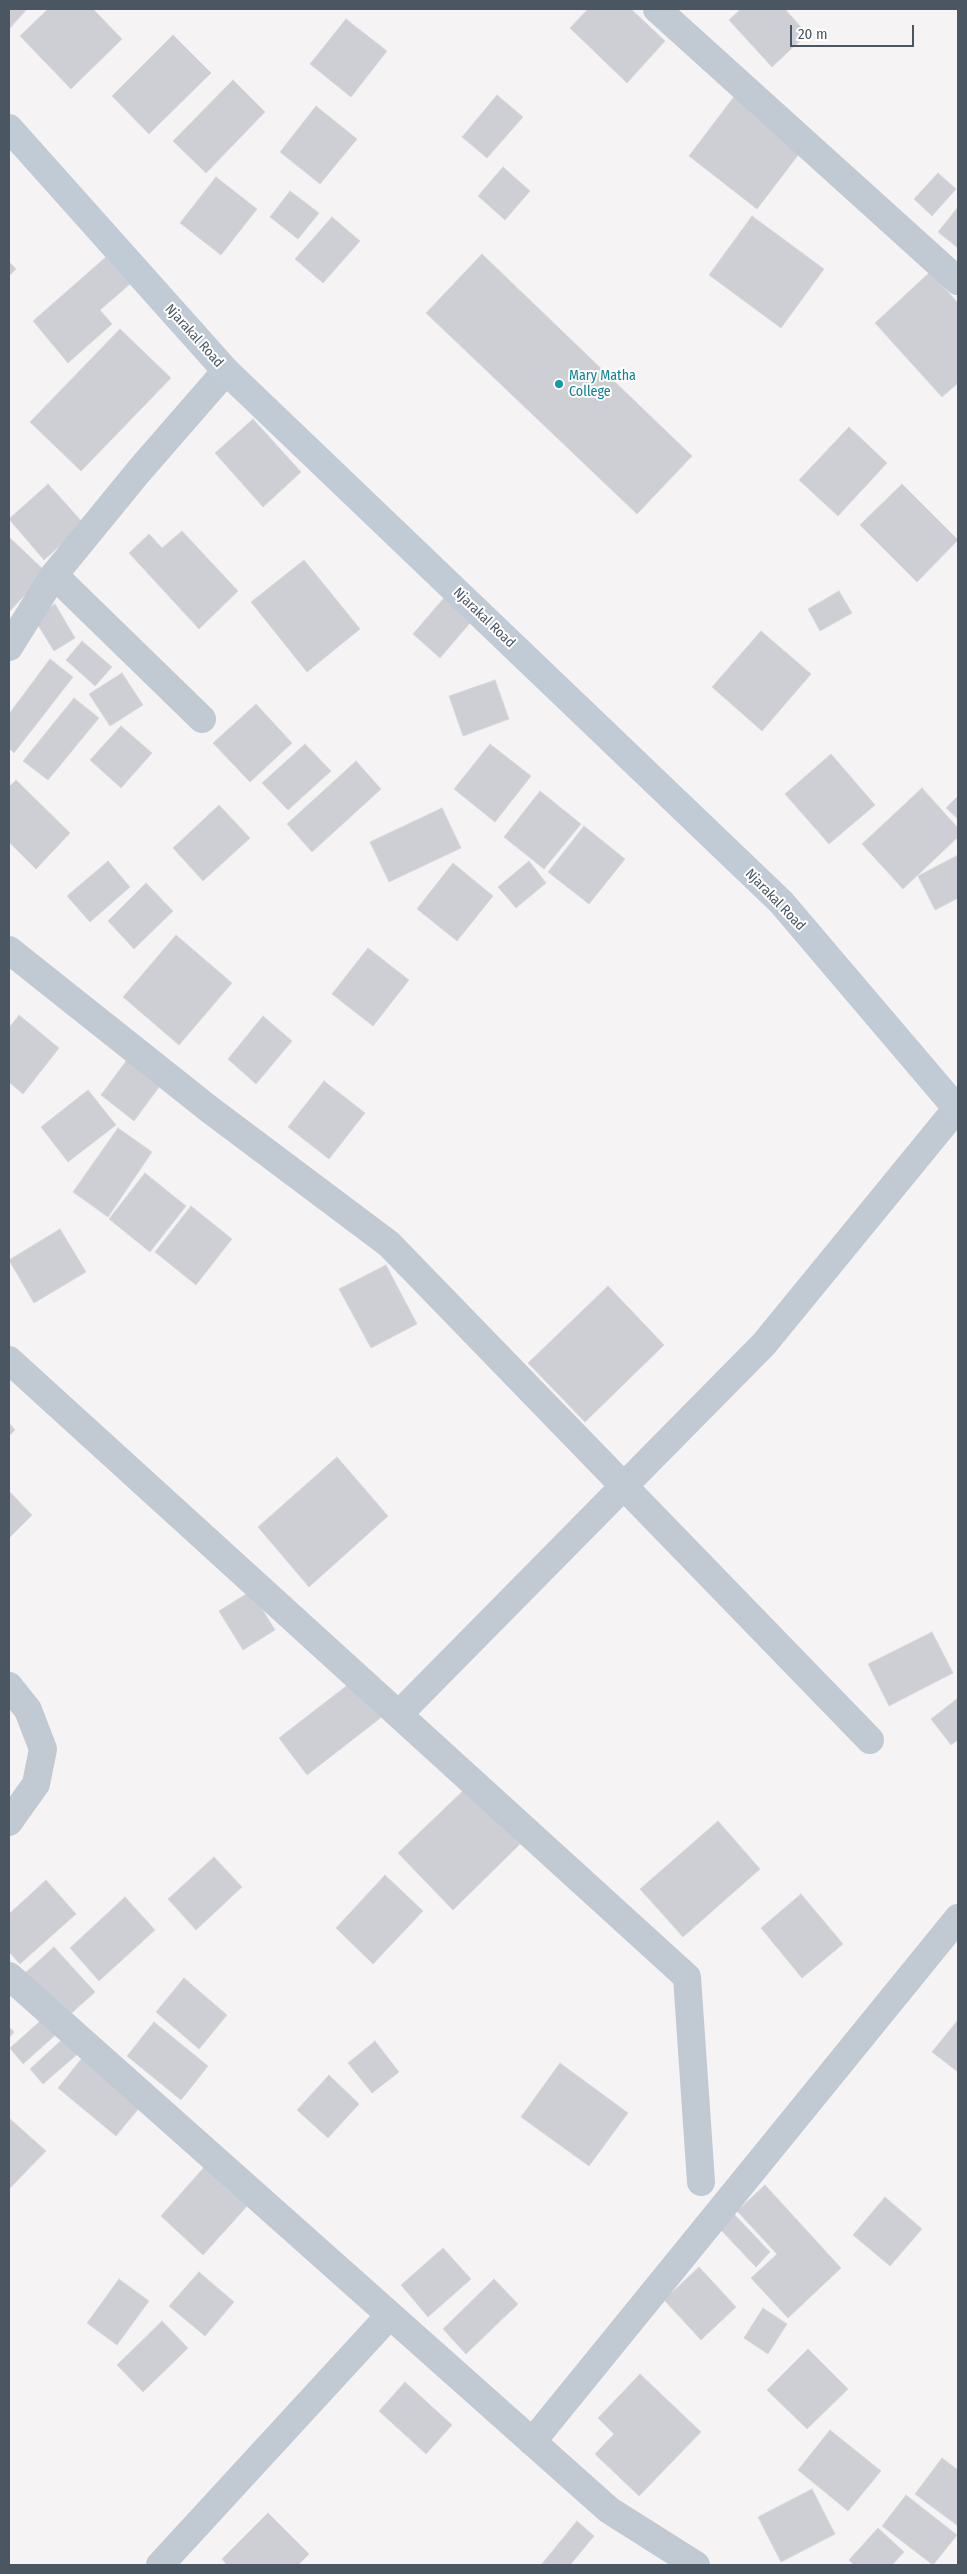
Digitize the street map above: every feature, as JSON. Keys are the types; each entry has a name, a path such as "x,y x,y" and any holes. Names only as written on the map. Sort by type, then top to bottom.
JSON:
{"main road":[{"name":"Njarakal Road","path":"9,128 226,371 781,902 958,1109"}],"street":[{"path":"657,9 958,281"},
{"path":"9,648 54,575 226,371"},
{"path":"54,575 202,719"},
{"path":"9,950 209,1109 389,1244 870,1740"},
{"path":"399,1714 764,1344 958,1109"},
{"path":"9,1360 686,1977 701,2182"},
{"path":"9,1686 28,1710 43,1749 36,1784 9,1822"},
{"path":"532,2442 958,1918"},
{"path":"9,1976 609,2510 696,2565"},
{"path":"160,2565 390,2315"}],"building":[{"path":"9,9 27,9 9,29"},
{"path":"48,9 93,9 122,39 71,89 20,36"},
{"path":"588,9 631,9 665,41 627,83 570,28"},
{"path":"741,9 785,9 807,34 772,67 729,20"},
{"path":"346,19 387,51 351,97 310,64"},
{"path":"173,35 211,73 149,134 112,96"},
{"path":"233,80 265,112 206,173 173,141"},
{"path":"736,94 805,146 757,209 689,156"},
{"path":"497,95 523,117 487,158 462,137"},
{"path":"316,106 357,139 320,184 280,152"},
{"path":"503,167 530,191 505,220 478,196"},
{"path":"938,173 956,189 932,216 914,199"},
{"path":"216,177 257,209 221,255 180,223"},
{"path":"290,191 319,213 298,239 270,217"},
{"path":"958,207 958,248 938,232"},
{"path":"752,216 824,269 781,328 709,275"},
{"path":"332,217 360,241 323,283 295,259"},
{"name":"Mary Matha College","path":"482,254 692,456 637,514 426,313"},
{"path":"106,257 130,284 100,310 112,324 68,363 33,321"},
{"path":"9,262 16,269 9,276"},
{"path":"930,272 958,303 958,383 942,397 875,323"},
{"path":"120,329 171,378 81,471 30,422"},
{"path":"253,419 301,472 263,507 215,453"},
{"path":"849,427 887,463 838,516 799,480"},
{"path":"48,484 84,524 44,560 9,519"},
{"path":"902,484 958,540 917,582 860,525"},
{"path":"182,531 238,591 199,629 129,553 149,534 162,548"},
{"path":"9,537 46,572 9,612"},
{"path":"304,560 360,629 307,672 251,602"},
{"path":"839,591 852,613 820,631 808,609"},
{"path":"449,592 476,616 440,658 413,634"},
{"path":"55,604 75,638 54,651 33,617"},
{"path":"761,631 811,674 762,731 712,687"},
{"path":"82,641 112,667 95,686 66,660"},
{"path":"50,659 73,677 14,753 9,748 9,714"},
{"path":"122,673 143,705 110,726 89,694"},
{"path":"495,680 509,719 463,736 449,696"},
{"path":"74,698 99,718 48,780 23,761"},
{"path":"256,704 292,743 250,782 213,743"},
{"path":"121,726 152,753 121,788 90,760"},
{"path":"305,744 331,771 288,810 262,783"},
{"path":"490,744 531,776 495,822 454,789"},
{"path":"831,754 875,805 829,844 785,794"},
{"path":"356,761 381,789 312,852 287,824"},
{"path":"16,780 70,833 36,869 9,842 9,787"},
{"path":"922,788 958,828 958,837 903,889 862,844"},
{"path":"540,791 581,824 544,869 504,837"},
{"path":"958,796 958,819 946,808"},
{"path":"219,805 250,838 203,881 173,848"},
{"path":"442,808 461,848 389,882 370,842"},
{"path":"584,826 625,859 589,904 548,872"},
{"path":"958,855 958,898 935,910 918,876"},
{"path":"108,861 130,887 90,922 67,896"},
{"path":"529,861 546,883 516,908 498,887"},
{"path":"453,863 493,896 457,941 417,909"},
{"path":"146,883 173,911 134,949 108,921"},
{"path":"176,935 232,983 179,1045 123,997"},
{"path":"368,948 409,980 373,1026 332,994"},
{"path":"19,1015 59,1048 23,1094 9,1082 9,1028"},
{"path":"263,1016 292,1041 256,1084 228,1059"},
{"path":"129,1057 162,1083 134,1121 101,1095"},
{"path":"324,1081 365,1113 329,1159 288,1127"},
{"path":"88,1090 116,1125 68,1162 41,1127"},
{"path":"118,1128 152,1152 108,1217 73,1192"},
{"path":"145,1173 186,1206 150,1252 109,1219"},
{"path":"191,1206 232,1239 196,1285 155,1252"},
{"path":"60,1229 86,1272 34,1303 9,1260"},
{"path":"386,1265 417,1324 371,1348 339,1289"},
{"path":"608,1286 664,1345 585,1422 528,1363"},
{"path":"9,1423 15,1430 9,1436"},
{"path":"337,1457 388,1516 309,1587 258,1527"},
{"path":"9,1491 32,1515 9,1538"},
{"path":"251,1591 275,1630 243,1650 219,1611"},
{"path":"932,1632 953,1673 889,1706 868,1664"},
{"path":"354,1680 383,1716 307,1775 279,1738"},
{"path":"958,1698 958,1740 951,1745 931,1719"},
{"path":"466,1788 520,1844 453,1910 398,1853"},
{"path":"718,1821 760,1869 683,1937 640,1889"},
{"path":"214,1857 242,1887 196,1930 168,1899"},
{"path":"385,1875 423,1911 373,1964 336,1928"},
{"path":"46,1880 76,1914 20,1964 9,1952 9,1914"},
{"path":"801,1894 843,1944 802,1978 761,1928"},
{"path":"125,1897 155,1930 99,1981 70,1948"},
{"path":"54,1947 95,1992 65,2019 24,1974"},
{"path":"184,1978 227,2015 199,2049 156,2012"},
{"path":"47,2015 61,2030 23,2064 10,2048"},
{"path":"958,2021 958,2072 932,2052"},
{"path":"154,2022 208,2066 181,2100 127,2056"},
{"path":"9,2027 14,2032 9,2038"},
{"path":"67,2035 81,2051 43,2084 30,2069"},
{"path":"375,2041 399,2072 372,2093 348,2063"},
{"path":"86,2053 144,2102 116,2136 58,2088"},
{"path":"560,2063 628,2113 589,2166 521,2117"},
{"path":"329,2075 359,2104 328,2138 297,2110"},
{"path":"9,2118 46,2151 9,2189"},
{"path":"206,2165 249,2204 203,2255 161,2216"},
{"path":"765,2185 841,2268 788,2318 751,2278 777,2254 737,2211"},
{"path":"885,2197 922,2229 890,2266 853,2235"},
{"path":"734,2214 770,2252 756,2267 719,2228"},
{"path":"443,2248 471,2279 428,2317 401,2285"},
{"path":"699,2267 736,2307 701,2340 664,2300"},
{"path":"199,2272 234,2302 205,2336 169,2306"},
{"path":"119,2279 149,2301 117,2345 87,2323"},
{"path":"494,2279 518,2304 466,2354 443,2329"},
{"path":"763,2308 787,2324 768,2354 744,2338"},
{"path":"162,2321 188,2348 143,2392 117,2365"},
{"path":"808,2349 848,2389 807,2429 767,2390"},
{"path":"640,2374 701,2432 639,2496 595,2454 614,2434 598,2418"},
{"path":"405,2382 452,2425 426,2454 379,2411"},
{"path":"830,2430 881,2471 848,2511 798,2470"},
{"path":"942,2458 958,2470 958,2526 915,2494"},
{"path":"812,2489 835,2534 781,2562 758,2517"},
{"path":"906,2495 957,2535 933,2565 882,2526"},
{"path":"268,2513 309,2554 298,2565 227,2565 222,2559"},
{"path":"577,2521 594,2536 570,2565 541,2565"},
{"path":"878,2528 904,2552 892,2565 854,2565 849,2560"}],"place":[{"name":"Mary Matha College","path":"559,384"}]}
